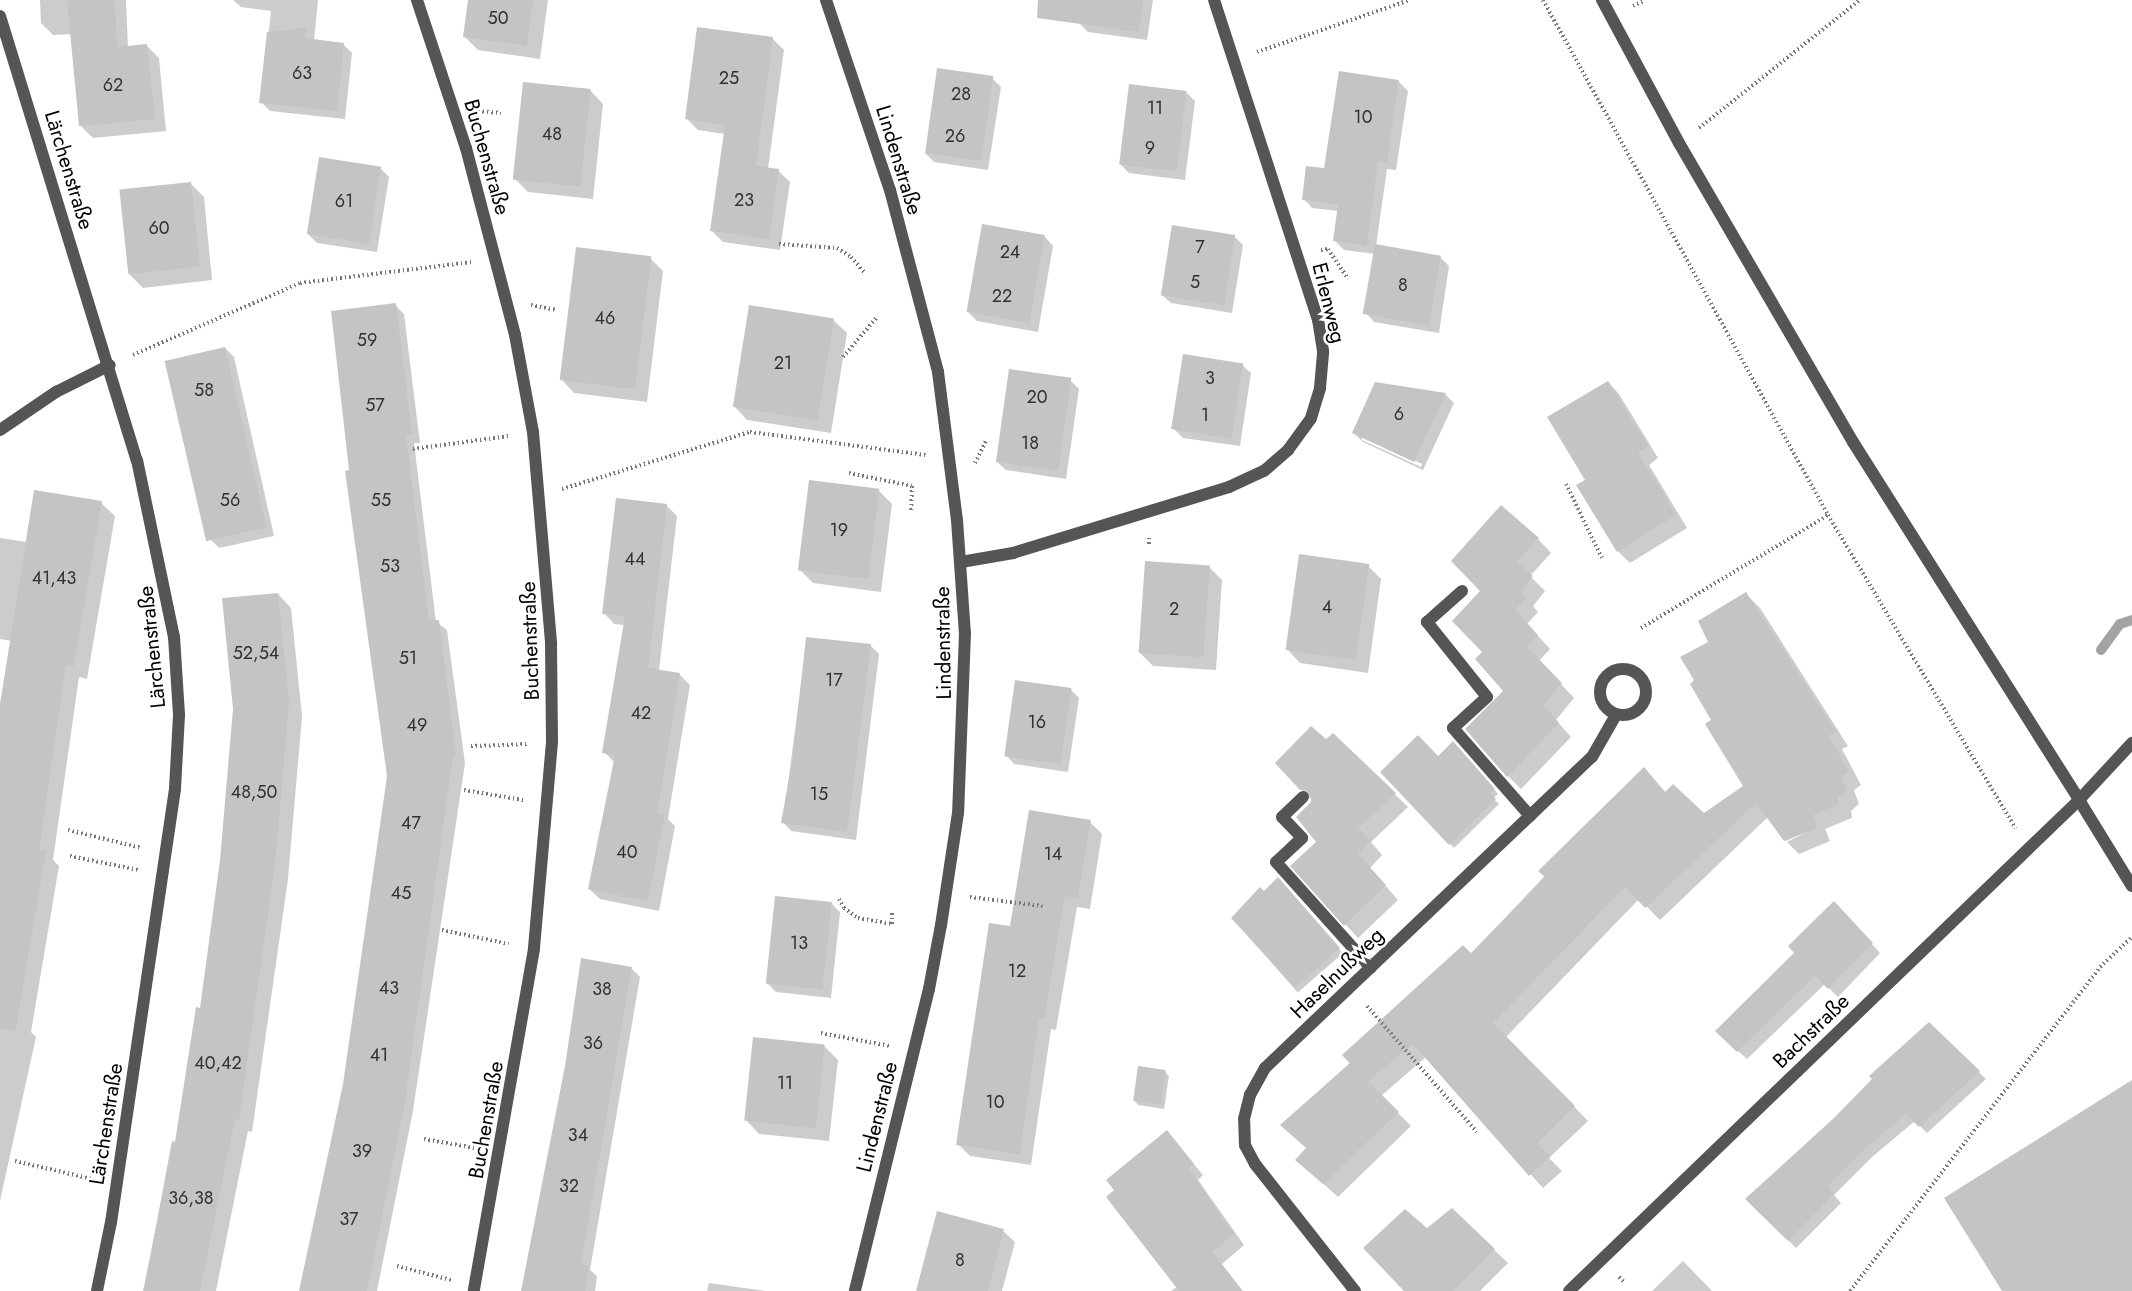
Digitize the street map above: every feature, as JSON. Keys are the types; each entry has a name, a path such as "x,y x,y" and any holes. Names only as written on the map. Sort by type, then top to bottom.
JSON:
{"street":[{"name":"Buchenstraße","path":"417,0 496,259 533,432 541,496 551,644 552,742 534,949 500,1153 474,1288"},
{"name":"Lindenstraße","path":"826,0 890,190 938,372 961,562 964,716 958,813 946,894 914,1051 855,1291"},
{"name":"Erlenweg","path":"961,562 1013,553 1229,487 1264,471 1288,450 1311,418 1321,379 1323,351 1318,320 1214,0"},
{"path":"1602,0 1679,143 1853,442 2132,886"},
{"name":"Lärchenstraße","path":"0,16 110,365 142,480 174,638 179,715 164,875 116,1185 97,1291"},
{"path":"0,430 56,392 110,365"},
{"path":"1462,591 1427,622 1487,697 1453,728 1530,816"},
{"name":"Haselnußweg","path":"1355,1291 1255,1164 1245,1145 1244,1119 1250,1095 1265,1068 1592,757 1616,715"},
{"name":"Bachstraße","path":"1569,1291 2079,800 2132,743"},
{"path":"1304,797 1282,817 1302,838 1276,862 1371,968"}],"path":[{"path":"1234,60 1410,0"},
{"path":"1543,0 1828,515 2028,849"},
{"path":"1679,143 1860,0"},
{"path":"779,244 837,248 851,256 865,273"},
{"path":"110,365 300,283 496,259"},
{"path":"843,357 877,317"},
{"path":"413,449 533,432"},
{"path":"541,496 750,432 950,458"},
{"path":"849,473 912,486 911,512"},
{"path":"1566,484 1602,558"},
{"path":"1641,628 1828,515"},
{"path":"471,746 552,742"},
{"path":"464,790 548,804"},
{"path":"68,830 166,854"},
{"path":"70,856 164,875"},
{"path":"946,894 1042,906"},
{"path":"839,899 844,908 858,918 892,924 892,912"},
{"path":"442,930 534,949"},
{"path":"1850,1291 2100,967 2132,937"},
{"path":"1351,986 1477,1132"},
{"path":"821,1033 914,1051"},
{"path":"424,1138 500,1153"},
{"path":"15,1161 116,1185"},
{"path":"397,1266 474,1288"}],"building":[{"path":"67,0 115,0 117,47 147,44 155,119 79,126"},
{"path":"468,0 533,0 527,46 463,37"},
{"path":"1038,0 1143,0 1139,32 1037,18"},
{"path":"697,27 773,37 756,166 779,169 769,239 710,231 725,125 685,119"},
{"path":"306,28 305,38 344,43 337,111 259,103 267,32"},
{"path":"937,68 993,76 981,161 925,153"},
{"path":"1339,71 1399,80 1387,162 1378,161 1367,246 1333,241 1338,204 1302,200 1306,166 1324,168"},
{"path":"523,82 591,89 580,187 513,179"},
{"path":"1129,84 1187,91 1177,171 1119,164"},
{"path":"319,157 381,167 369,244 307,234"},
{"path":"191,182 200,267 128,274 119,190"},
{"path":"982,224 1045,235 1030,323 967,312"},
{"path":"1172,225 1235,235 1224,305 1161,295"},
{"path":"1375,244 1441,256 1429,326 1363,314"},
{"path":"576,247 651,256 635,389 560,380"},
{"path":"396,303 412,434 406,435 429,621 439,620 456,755 453,755 405,1102 367,1291 299,1291 343,1084 387,776 345,471 349,470 331,311"},
{"path":"749,305 834,318 818,420 733,407"},
{"path":"225,347 267,527 206,541 165,361"},
{"path":"1183,354 1243,364 1231,439 1171,429"},
{"path":"1009,369 1071,378 1058,471 996,462"},
{"path":"1608,381 1648,446 1638,452 1676,515 1617,552 1576,485 1585,480 1547,417"},
{"path":"1375,382 1446,393 1414,462 1352,433"},
{"path":"809,480 879,489 868,579 798,570"},
{"path":"34,490 102,501 74,666 66,665 39,850 46,851 16,1030 0,1029 0,704"},
{"path":"616,498 667,504 648,668 680,673 657,813 665,814 648,901 588,889 615,755 602,753 625,616 602,614"},
{"path":"1501,505 1539,538 1517,562 1533,576 1520,592 1526,598 1515,610 1538,635 1527,647 1562,683 1544,705 1559,723 1507,777 1465,729 1503,691 1475,659 1482,652 1452,621 1480,591 1451,561"},
{"path":"1299,554 1369,564 1356,660 1286,650"},
{"path":"1145,561 1210,566 1203,657 1139,653"},
{"path":"1746,592 1836,732 1829,735 1848,771 1842,776 1846,790 1838,797 1839,804 1813,815 1817,828 1784,841 1756,803 1645,908 1625,887 1493,1023 1575,1106 1537,1144 1550,1156 1529,1176 1413,1044 1368,1081 1399,1112 1323,1184 1295,1160 1306,1148 1280,1125 1350,1063 1342,1055 1463,945 1471,953 1545,877 1538,871 1644,767 1665,792 1673,784 1704,813 1743,786 1705,724 1711,720 1690,684 1694,680 1680,657 1708,642 1698,621"},
{"path":"278,593 289,702 275,865 239,1120 235,1119 200,1291 144,1291 172,1141 175,1142 196,1007 200,1008 220,860 233,709 222,598"},
{"path":"806,637 871,644 847,832 781,823 793,756"},
{"path":"1015,680 1071,688 1061,764 1004,756"},
{"path":"1311,726 1326,739 1333,733 1396,793 1358,828 1370,841 1358,854 1386,885 1344,926 1290,866 1316,842 1296,817 1311,802 1311,796 1306,789 1300,790 1275,763"},
{"path":"1418,735 1438,756 1453,741 1495,789 1490,793 1496,799 1449,845 1380,772"},
{"path":"1029,810 1091,820 1078,898 1065,896 1044,1019 1039,1018 1020,1154 956,1145 989,923 1010,926"},
{"path":"1278,877 1340,948 1295,988 1231,918 1260,887 1264,891"},
{"path":"775,896 832,902 822,989 766,984"},
{"path":"1834,901 1873,943 1828,989 1815,976 1737,1052 1715,1031 1794,953 1788,946"},
{"path":"581,958 632,967 581,1265 589,1266 585,1291 521,1291 565,1066"},
{"path":"1929,1022 1980,1071 1919,1127 1906,1114 1865,1149 1827,1187 1834,1194 1788,1241 1745,1199 1834,1118 1872,1079 1869,1076"},
{"path":"753,1037 825,1045 816,1128 744,1121"},
{"path":"1138,1066 1166,1070 1161,1105 1133,1101"},
{"path":"2132,1080 2132,1291 2002,1291 1944,1198"},
{"path":"1167,1130 1194,1164 1189,1168 1234,1234 1212,1252 1242,1291 1179,1291 1106,1197 1114,1190 1106,1180"},
{"path":"1452,1208 1495,1249 1453,1291 1404,1291 1363,1248 1405,1209 1427,1228"},
{"path":"937,1211 1004,1229 988,1291 916,1291"}],"waterway":[{"path":"2101,650 2120,624 2132,620"}]}
